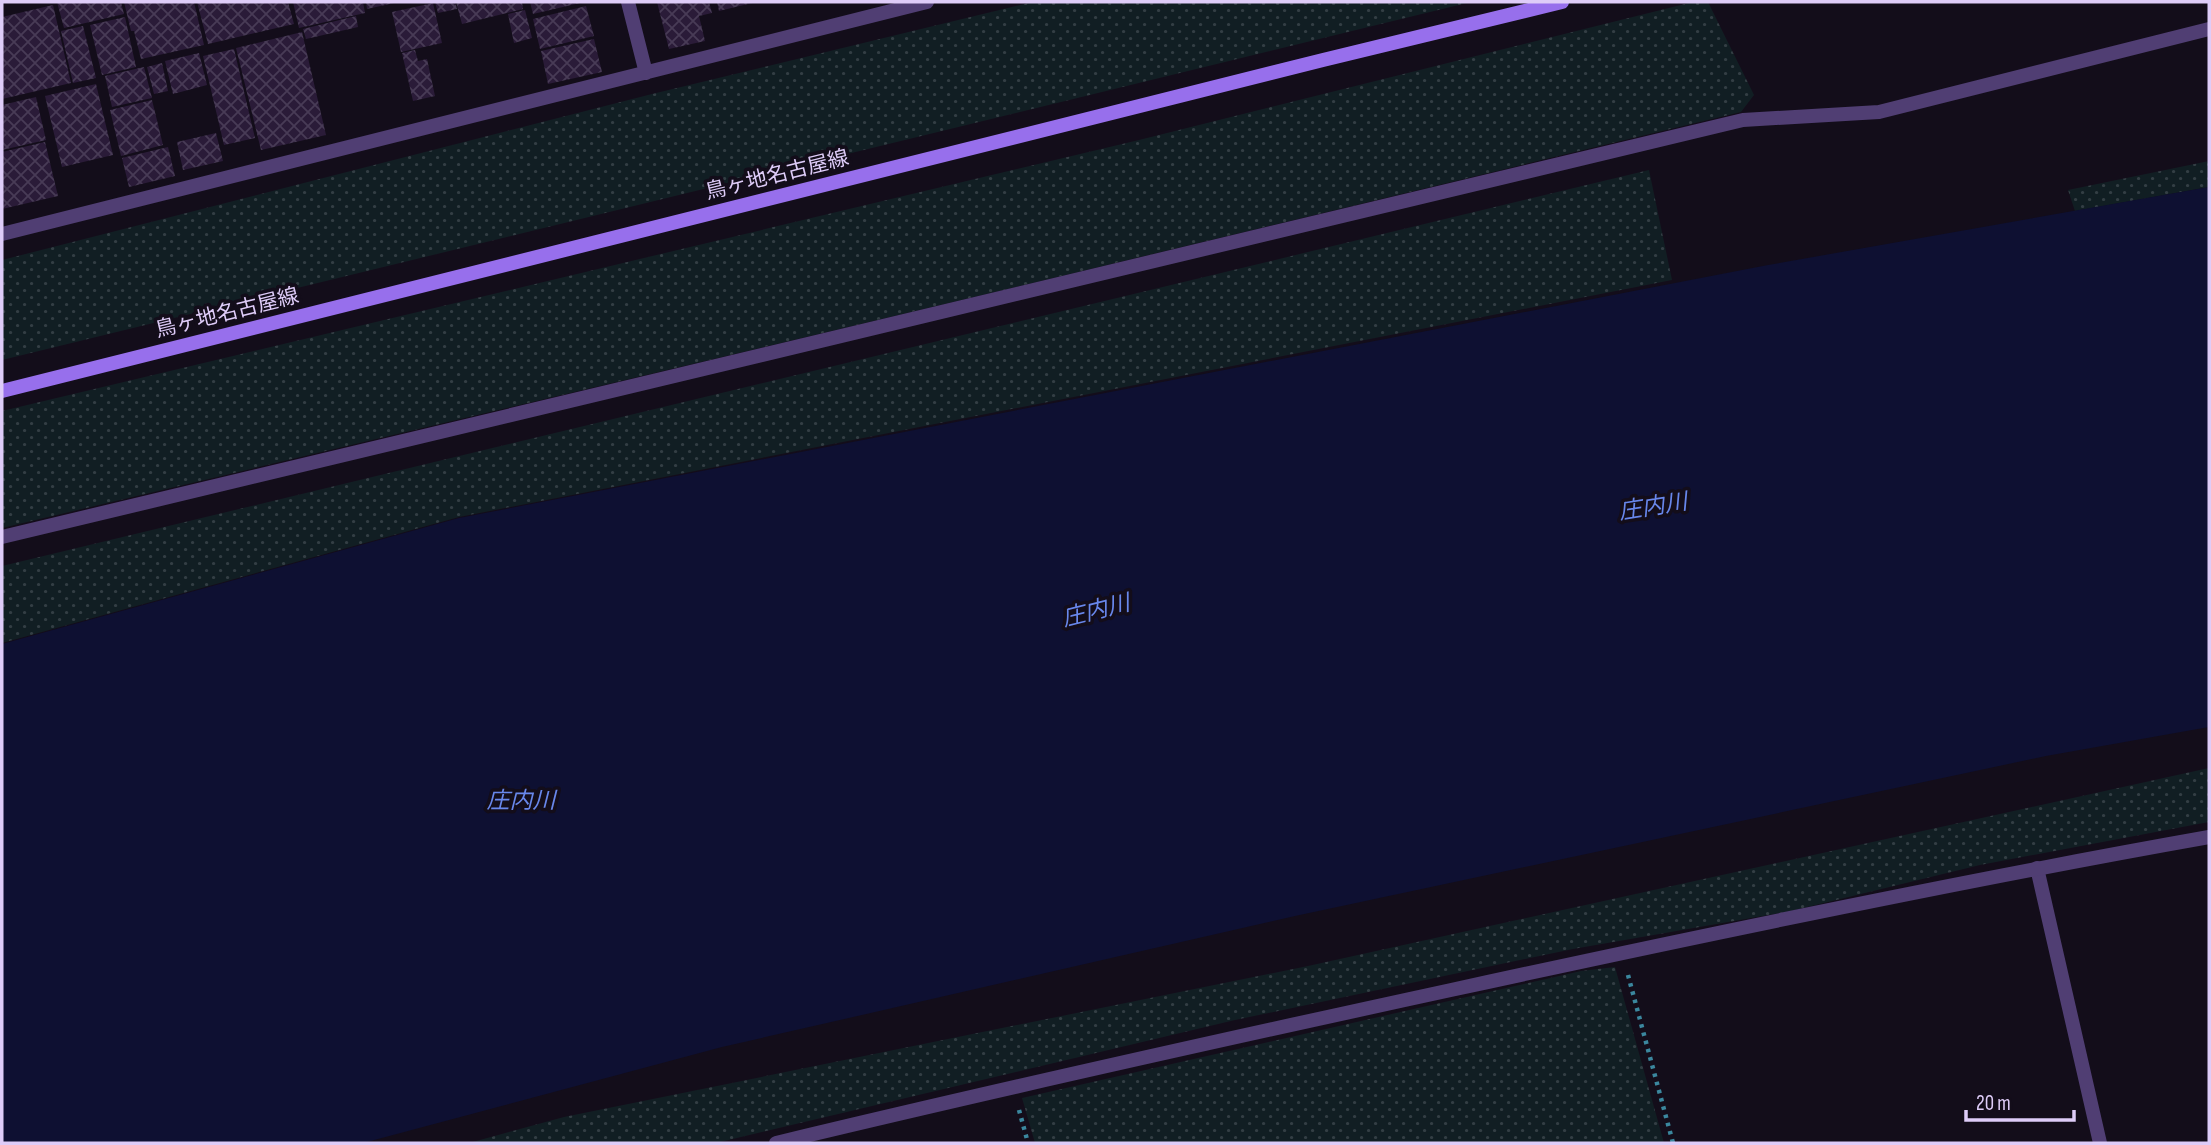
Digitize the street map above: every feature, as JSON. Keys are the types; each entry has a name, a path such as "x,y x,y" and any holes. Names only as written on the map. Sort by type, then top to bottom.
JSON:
{"main road":[{"name":"鳥ヶ地名古屋線","path":"2,391 1296,66 1562,2"}],"street":[{"path":"628,2 646,73"},
{"path":"2,234 927,2"},
{"path":"2,537 1743,120 1879,112 2209,29"},
{"path":"776,1143 1013,1086 1622,953 2209,837"},
{"path":"2037,869 2100,1143"}],"path":[{"path":"1622,953 1673,1143"}],"shaded area":[{"path":"1033,2 1471,2 2,360 2,260 652,94"},
{"path":"1693,2 1708,2 1754,95 1741,112 2,528 2,411 1139,140"},
{"path":"2209,161 2209,187 2075,211 2068,190"},
{"path":"1649,170 1672,280 459,517 2,643 2,566"},
{"path":"2209,768 2209,822 1980,865 1791,911 1573,949 1235,1020 716,1143 469,1143 564,1117 1308,966"},
{"path":"1615,967 1664,1143 1035,1143 1022,1098 1581,971"}],"water":[{"name":"庄内川","path":"2209,187 2209,727 2046,756 1295,916 722,1047 363,1143 2,1143 2,644 459,518 1768,265"}],"building":[{"path":"57,2 121,2 124,14 64,28"},
{"path":"124,2 194,2 204,45 141,59"},
{"path":"197,2 288,2 294,24 208,44"},
{"path":"293,2 363,2 365,13 299,28"},
{"path":"366,2 394,2 394,3 367,9"},
{"path":"435,2 455,2 457,9 438,13"},
{"path":"456,2 522,2 523,9 462,24"},
{"path":"530,2 580,2 580,3 533,14"},
{"path":"657,2 709,2 712,13 699,16 705,41 669,49"},
{"path":"717,2 752,2 752,3 719,11"},
{"path":"433,3 442,43 401,52 392,12"},
{"path":"53,5 71,83 2,99 2,17"},
{"path":"586,6 594,36 540,49 533,19"},
{"path":"525,10 532,38 514,43 508,14"},
{"path":"356,16 358,27 306,39 303,29"},
{"path":"125,17 136,67 102,75 90,25"},
{"path":"83,26 96,78 73,83 61,31"},
{"path":"302,32 326,135 261,150 236,48"},
{"path":"594,39 602,72 548,84 541,51"},
{"path":"234,49 255,138 224,145 203,56"},
{"path":"415,50 418,61 427,59 435,96 413,101 402,53"},
{"path":"199,53 207,85 173,94 165,61"},
{"path":"162,63 168,91 154,94 147,67"},
{"path":"144,67 152,98 112,107 105,76"},
{"path":"96,84 113,155 62,167 45,96"},
{"path":"36,97 46,140 2,150 2,105"},
{"path":"152,100 163,145 121,156 110,110"},
{"path":"216,133 223,161 183,170 177,142"},
{"path":"45,142 58,196 2,209 2,152"},
{"path":"168,147 175,176 129,187 122,158"}]}
